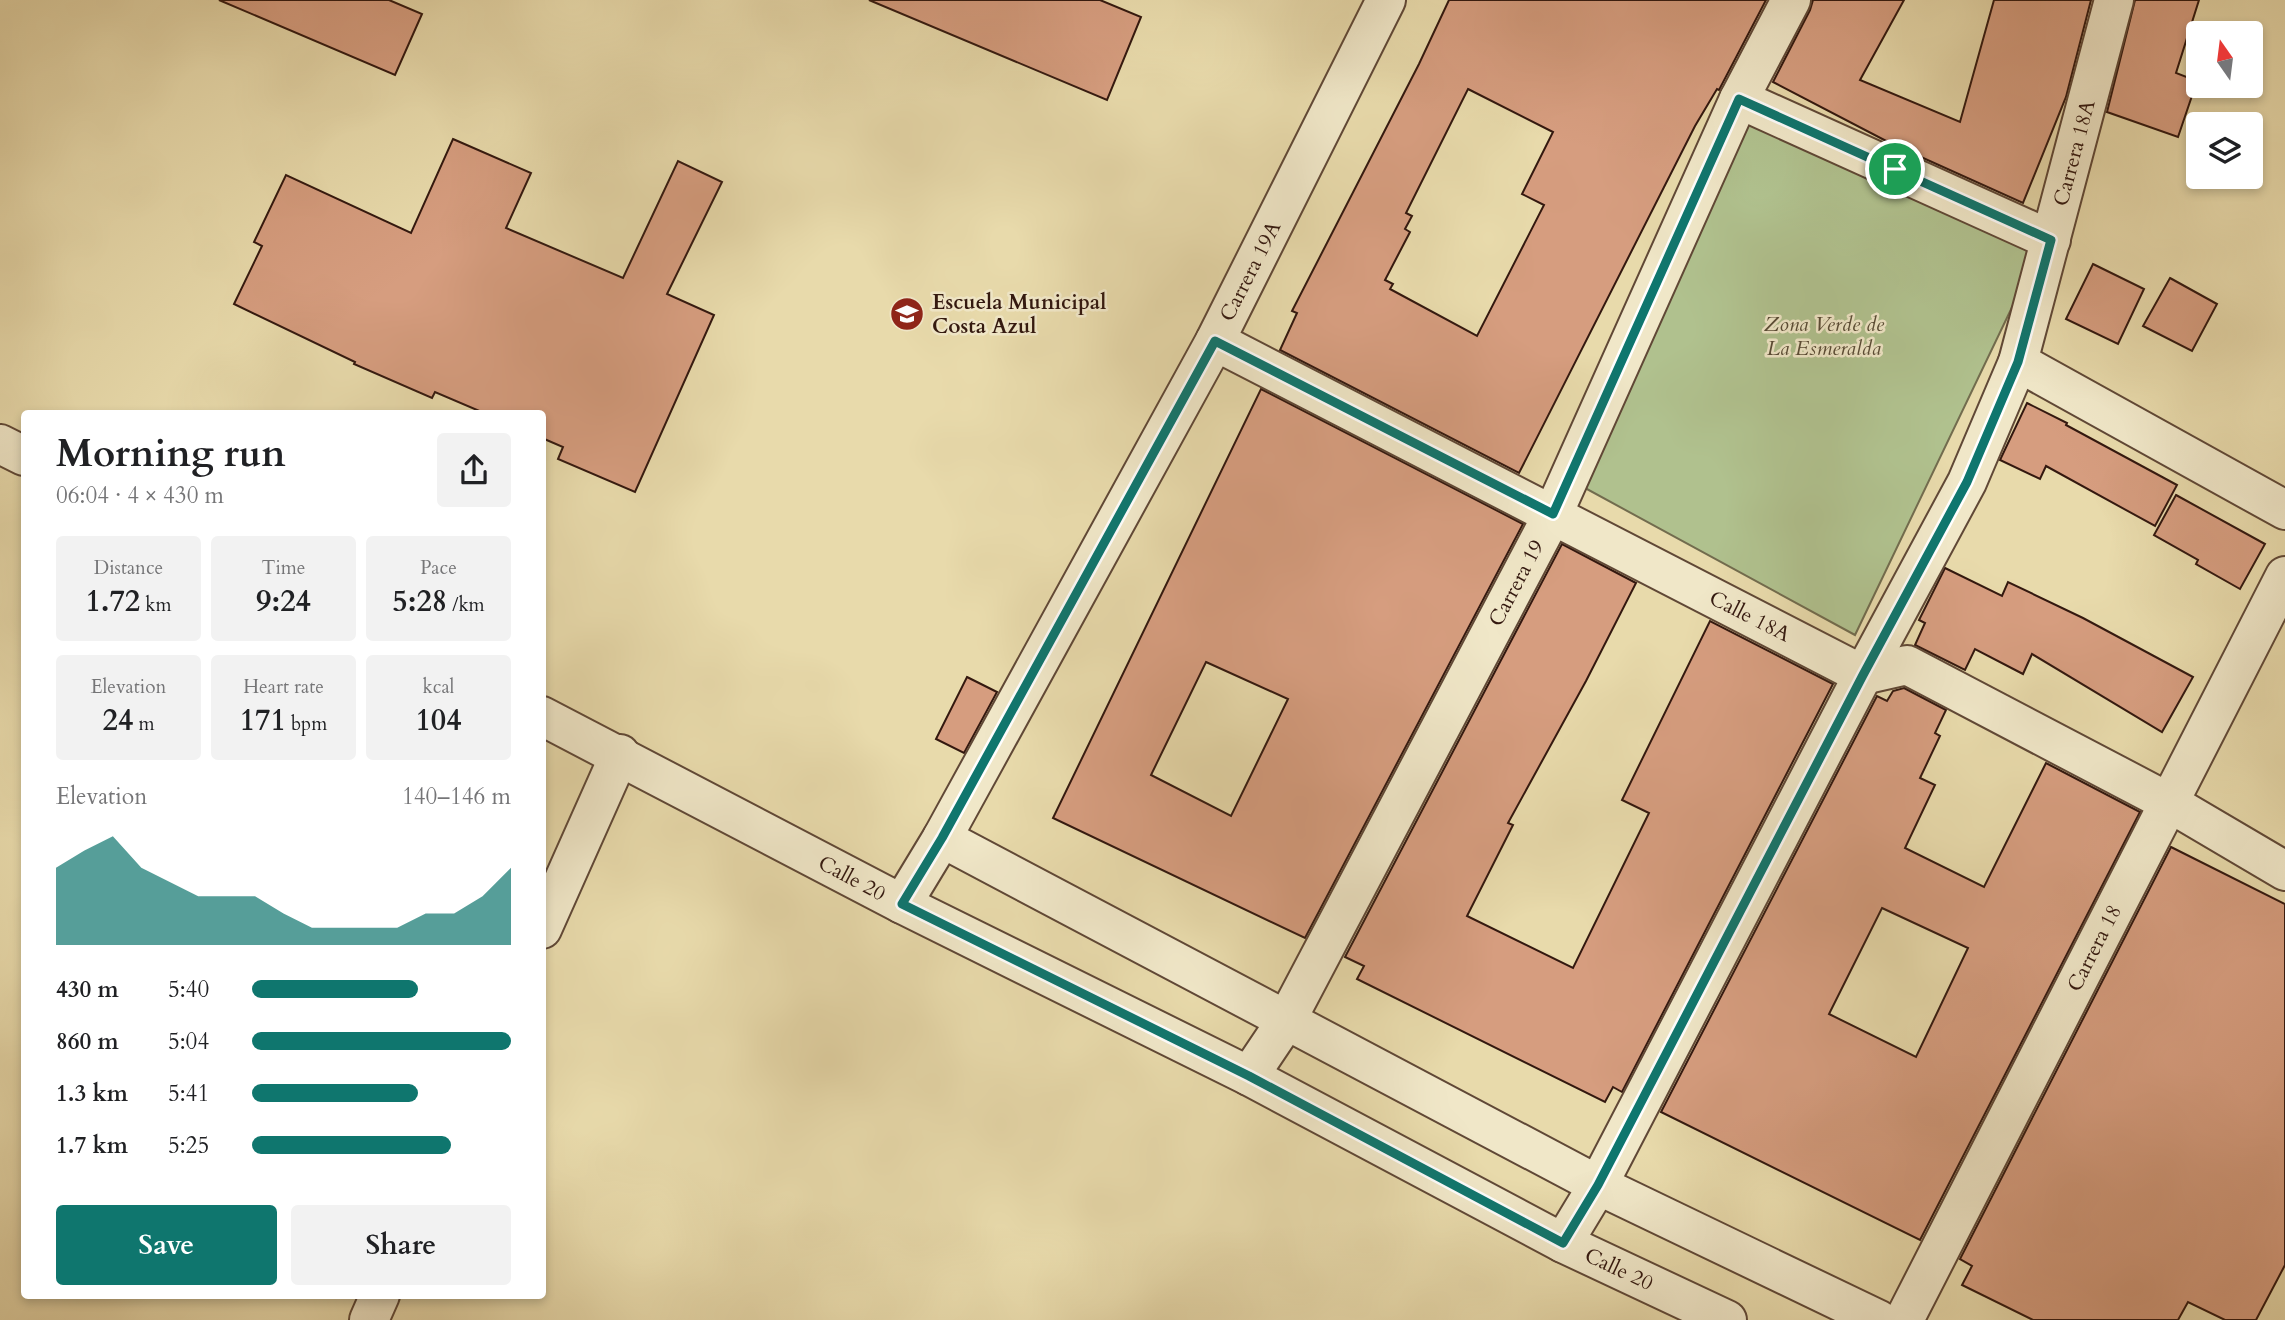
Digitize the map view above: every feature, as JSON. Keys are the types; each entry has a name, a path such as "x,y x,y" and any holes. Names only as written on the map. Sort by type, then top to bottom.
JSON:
{"street":[{"name":"Carrera 19A","path":"902,904 942,838 1215,341 1386,0"},
{"name":"Carrera 19","path":"1249,1076 1286,1021 1553,514 1739,99 1791,0"},
{"name":"Carrera 18A","path":"1563,1243 1598,1185 1863,675 1967,482 2018,362 2113,0"},
{"path":"1739,99 2051,240"},
{"name":"Calle 18A","path":"1215,341 1863,675"},
{"path":"2018,362 2285,510"},
{"path":"0,443 21,454"},
{"name":"Carrera 18","path":"1904,1320 2285,576"},
{"path":"1863,675 1907,665 2168,802 2285,871"},
{"name":"Calle 20","path":"546,718 620,754 902,904 1249,1076 1563,1243 1727,1320"},
{"path":"546,920 620,754"},
{"path":"942,838 1598,1185 1880,1320"},
{"path":"369,1320 378,1299"}],"green space":[{"name":"Zona Verde de La Esmeralda","path":"1752,117 2038,253 1855,635 1585,488"}],"building":[{"path":"219,0 389,0 422,14 395,75"},
{"path":"869,0 1100,0 1141,17 1107,100"},
{"path":"1449,0 1766,0 1719,90 1717,89 1695,126 1519,473 1280,350 1297,313 1292,311","holes":["1468,89 1553,132 1522,194 1544,205 1477,336 1390,289 1393,284 1385,280 1410,232 1405,229 1412,216 1406,213"]},
{"path":"1813,0 1904,0 1860,80 1960,122 1994,0 2091,0 2066,97 2023,203 1892,144 1773,82"},
{"path":"2135,0 2199,0 2192,21 2186,21 2186,41 2176,73 2186,77 2186,98 2191,98 2178,137 2107,112"},
{"path":"453,139 531,173 506,228 623,278 678,161 722,182 667,294 714,315 635,492 558,459 563,447 546,440 546,410 477,410 435,392 432,398 354,364 355,362 234,304 262,246 254,242 286,175 411,233"},
{"path":"2093,264 2144,289 2118,344 2066,319"},
{"path":"2170,278 2217,304 2192,351 2143,326"},
{"path":"1261,389 1523,524 1305,938 1053,818","holes":["1206,662 1288,699 1231,816 1151,775"]},
{"path":"2027,403 2177,485 2155,526 2046,466 2040,479 2000,460"},
{"path":"2176,495 2265,544 2240,589 2196,564 2198,560 2154,535"},
{"path":"1562,544 1636,583 1508,823 1513,825 1467,916 1573,968 1649,813 1622,800 1710,621 1833,684 1622,1092 1613,1087 1605,1102 1357,979 1364,966 1345,957"},
{"path":"1945,568 2002,596 2008,582 2083,618 2193,677 2162,732 2032,654 2023,674 1975,649 1965,670 1915,645 1925,623 1919,620"},
{"path":"967,677 997,692 964,753 936,739"},
{"path":"1904,688 1946,710 1935,733 1940,736 1920,778 1935,785 1905,848 1984,887 2046,763 2140,812 1920,1240 1661,1112 1877,696 1887,701 1893,691","holes":["1882,908 1968,948 1916,1057 1829,1014"]},
{"path":"2171,847 2285,904 2285,1265 2256,1320 2225,1320 2188,1302 2178,1320 2033,1320 1962,1285 1972,1266 1960,1259"}],"place":[{"name":"Escuela Municipal Costa Azul","path":"907,314"}],"route":[{"path":"1739,99 1895,169 2051,240 2018,362 1967,482 1863,675 1598,1185 1563,1243 1249,1076 902,904 942,838 1215,341 1553,514 1739,99"}]}
